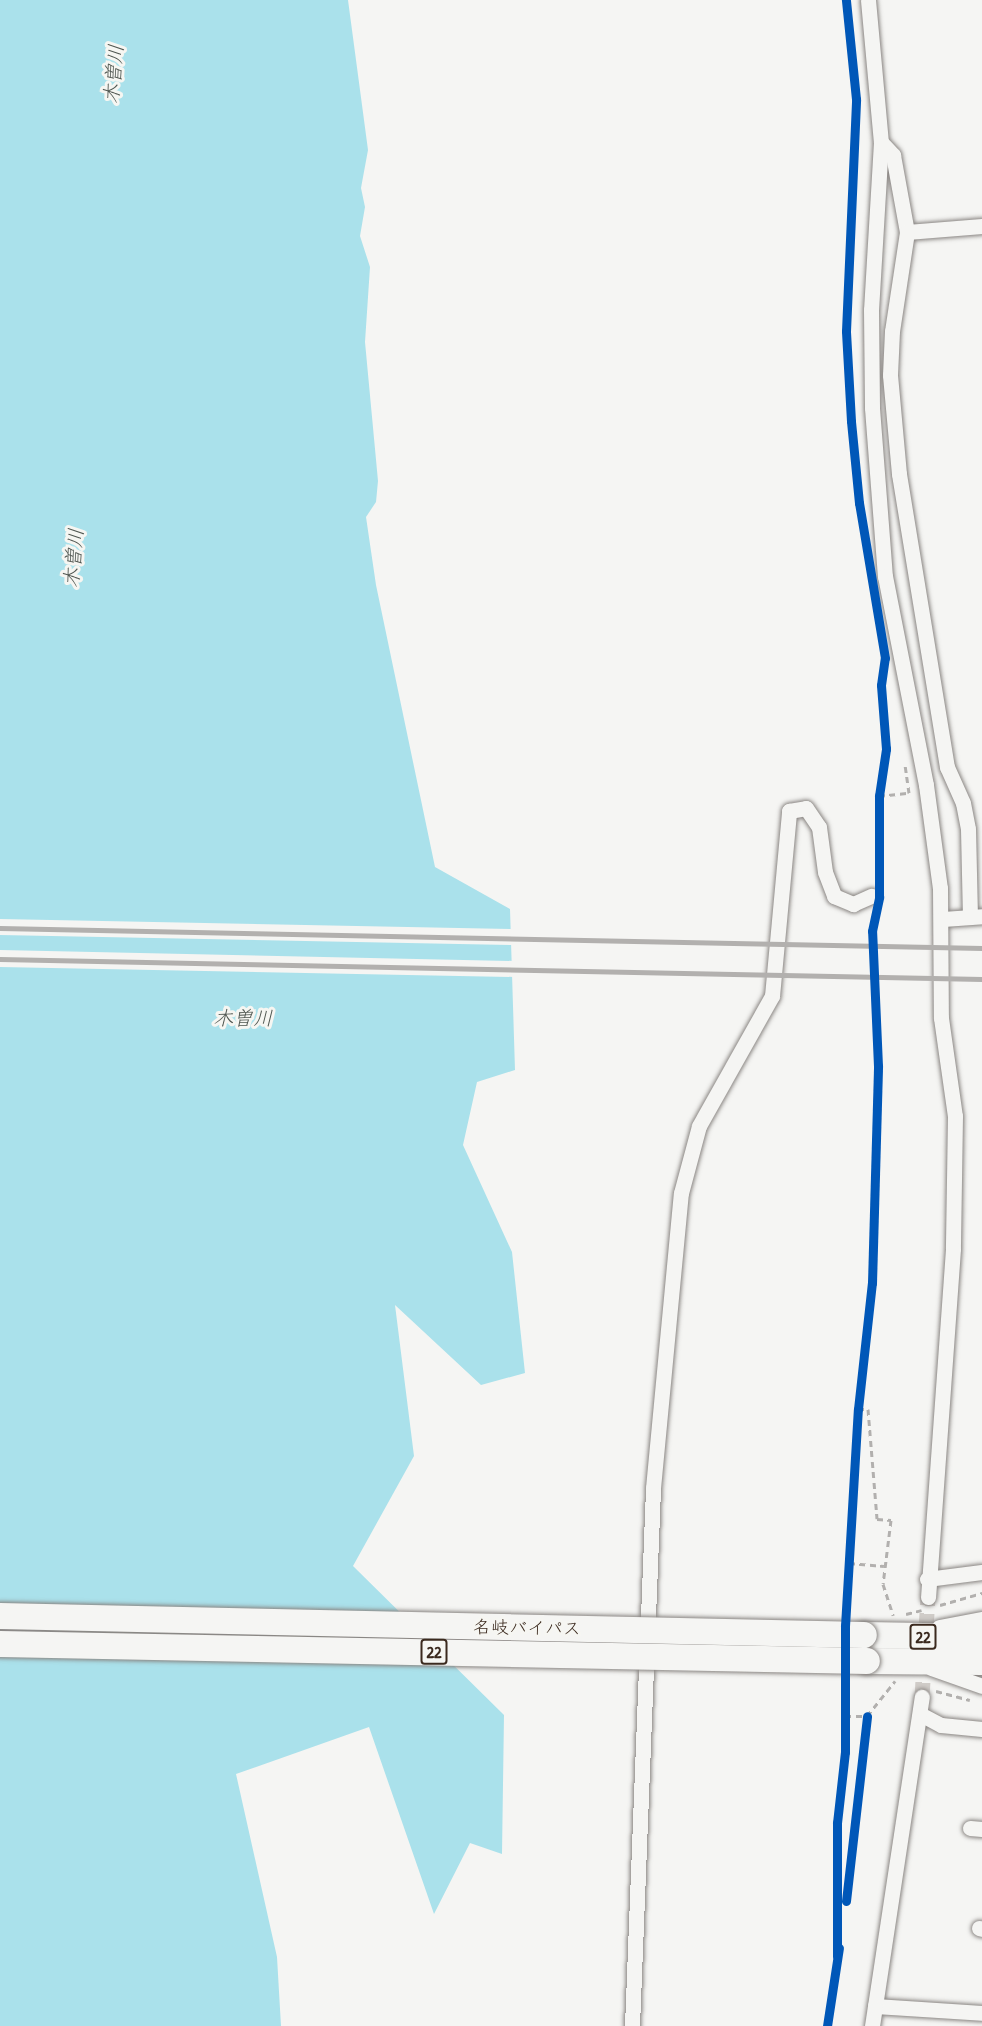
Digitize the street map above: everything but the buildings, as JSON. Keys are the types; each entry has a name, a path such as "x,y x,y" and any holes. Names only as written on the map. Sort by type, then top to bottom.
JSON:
{"highway":[{"name":"名岐バイパス","path":"0,1616 882,1629 982,1637"},
{"name":"名岐バイパス","path":"0,1644 867,1661 902,1670 982,1662"}],"street":[{"path":"868,0 881,142 871,309 872,408 884,565 926,785 943,919 941,1018 955,1116 953,1238 927,1579 928,1597"},
{"path":"881,142 893,155 907,232 892,331 890,375 899,474 947,767 963,803 968,829 976,916 943,919"},
{"path":"907,232 982,225"},
{"path":"632,2026 651,1522 681,1193 699,1126 772,996 789,811 806,808 819,827 825,872 834,896 853,904 871,896"},
{"path":"927,1579 982,1572"},
{"path":"882,1629 982,1619"},
{"path":"902,1670 982,1686"},
{"path":"872,2026 917,1726 922,1715 922,1697"},
{"path":"922,1715 940,1725 982,1730"},
{"path":"875,2006 982,2013"}],"path":[{"path":"879,791 909,793"},
{"path":"858,1409 868,1409 877,1519 891,1520 884,1566 882,1629"},
{"path":"849,1563 884,1566"},
{"path":"845,1728 845,1716 867,1716 902,1670"}],"water":[{"name":"木曽川","path":"0,0 348,0 368,150 361,188 365,207 360,236 370,267 365,342 378,481 376,502 366,517 376,585 435,867 510,909 515,1070 477,1082 463,1145 512,1252 525,1373 481,1385 395,1305 414,1456 353,1566 504,1715 502,1854 470,1843 434,1914 369,1727 236,1774 277,1957 281,2026 0,2026"}],"pier":[{"path":"0,919 514,929 514,945 0,935"},
{"path":"0,950 515,961 515,977 0,967"}],"tunnel":[{"path":"922,1697 928,1597"}],"railway":[{"path":"0,928 982,948"},
{"path":"0,959 982,979"}],"cycle path":[{"path":"837,1956 837,1823 845,1752 845,1626 858,1409 872,1283 878,1066 872,931 879,897 879,796 886,749 881,685 885,658 859,503 846,331 856,99 846,0"},
{"path":"846,1901 867,1716"},
{"path":"827,2026 839,1948"}]}
